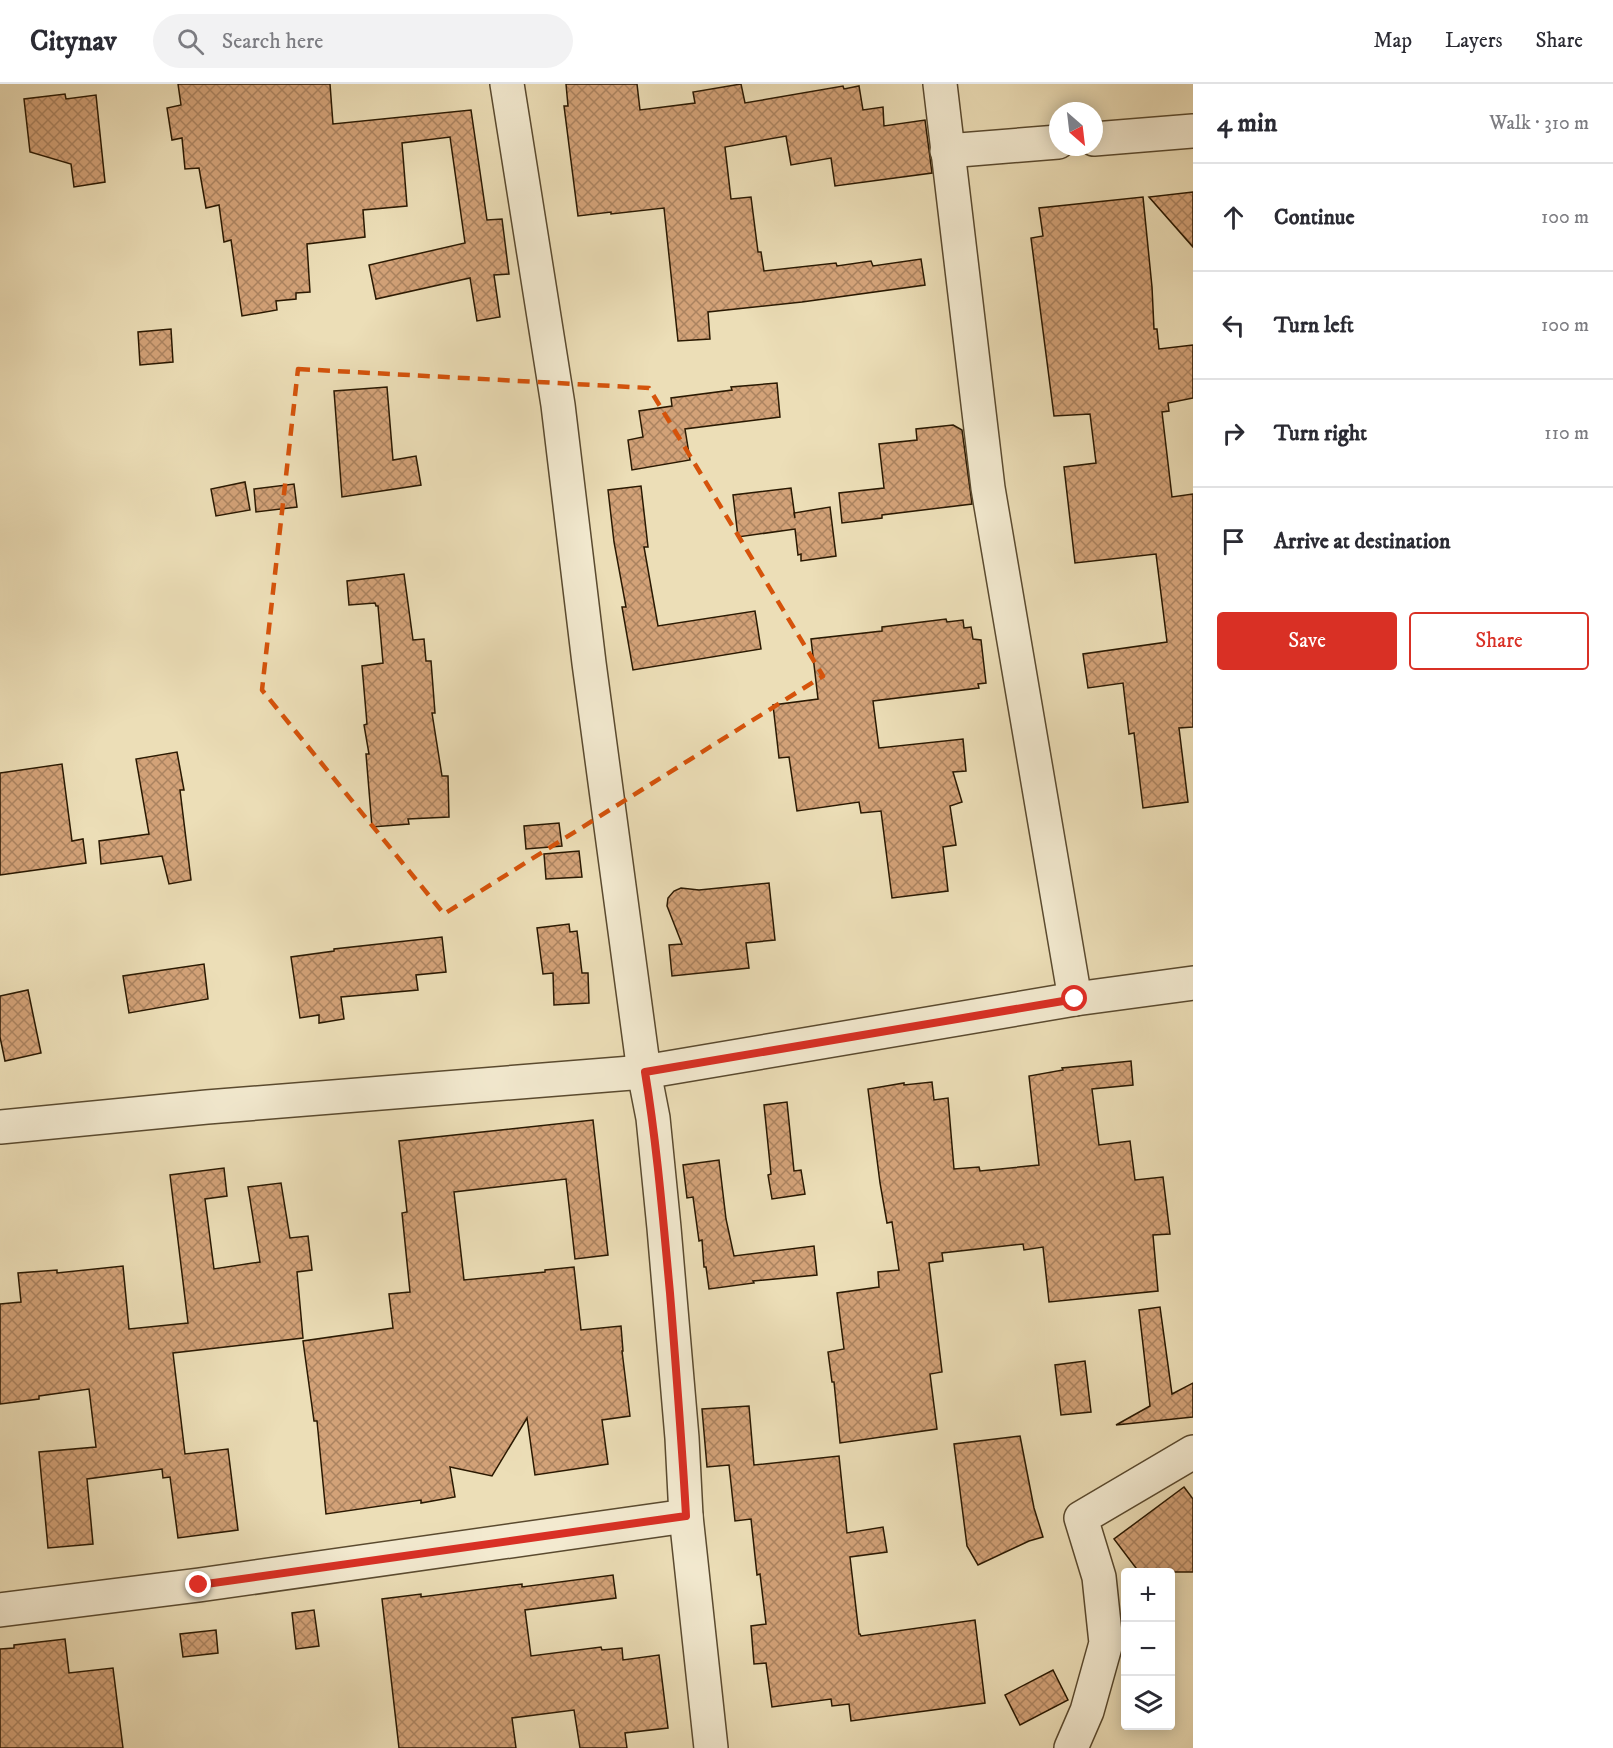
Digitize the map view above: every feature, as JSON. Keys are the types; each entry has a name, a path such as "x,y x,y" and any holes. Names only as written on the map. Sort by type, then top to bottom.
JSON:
{"street":[{"path":"507,84 558,405 589,663 652,1118 682,1438 686,1516 711,1748"},
{"path":"940,84 988,488 1075,999"},
{"path":"1103,138 1193,131"},
{"path":"947,151 1049,143"},
{"path":"0,1127 207,1107 645,1072 1075,999 1193,983"},
{"path":"1071,1748 1087,1711 1106,1643 1099,1577 1080,1518 1193,1452"},
{"path":"0,1610 199,1585 686,1516"}],"highlighted area":[{"path":"298,369 649,388 823,676 444,914 262,690"}],"building":[{"path":"178,84 330,84 333,124 471,110 487,220 502,219 509,274 494,275 500,317 477,321 470,278 376,299 369,265 465,243 450,137 402,143 407,206 363,210 365,237 307,244 310,292 296,293 296,299 276,301 277,310 242,316 231,240 224,242 219,205 206,208 199,168 185,169 182,138 172,140 167,108 181,105"},
{"path":"566,84 637,84 640,110 695,103 693,92 741,84 745,103 843,86 844,89 859,86 863,110 883,107 884,126 925,120 932,173 835,186 831,158 791,165 786,136 725,147 731,199 751,197 758,252 761,252 764,271 836,263 837,266 871,261 873,266 921,259 925,285 708,312 710,339 678,341 664,208 578,216 564,106 568,106"},
{"path":"65,94 66,99 96,95 105,182 74,187 71,164 30,152 24,99"},
{"path":"1193,192 1193,247 1149,197"},
{"path":"1143,197 1154,329 1157,329 1159,349 1193,345 1193,398 1168,403 1169,411 1162,412 1172,497 1193,494 1193,727 1179,728 1188,802 1143,808 1134,733 1129,734 1123,683 1088,688 1083,654 1167,642 1156,554 1075,563 1064,467 1096,463 1090,414 1054,416 1031,238 1043,236 1039,208"},
{"path":"171,329 173,362 140,365 138,332"},
{"path":"777,383 780,417 685,429 690,460 632,470 628,440 643,437 639,411 672,406 671,398 732,390 731,387"},
{"path":"387,387 393,460 416,456 421,485 342,497 334,391"},
{"path":"953,425 962,430 972,504 882,515 882,518 842,523 839,493 884,488 879,444 917,440 916,429"},
{"path":"245,482 250,510 216,516 211,489"},
{"path":"294,484 297,507 256,512 254,489"},
{"path":"641,486 648,547 644,547 658,626 755,611 761,649 633,670 622,607 626,607 614,542 608,490"},
{"path":"791,488 794,513 830,507 836,556 801,561 801,554 798,555 795,529 738,537 733,495"},
{"path":"404,574 413,640 424,639 426,661 431,661 435,713 432,713 442,776 448,776 449,817 408,819 409,824 372,827 362,666 383,663 378,606 375,603 349,605 347,581"},
{"path":"946,619 947,622 963,620 964,628 971,627 973,639 981,640 986,683 978,684 979,688 873,701 879,748 963,739 966,771 953,772 962,802 950,806 956,845 943,847 948,891 892,898 881,811 861,813 859,802 797,811 789,757 779,758 773,705 818,699 811,639 882,631 882,627"},
{"path":"177,752 184,790 180,790 191,880 169,884 162,856 101,864 99,841 149,834 136,759"},
{"path":"62,764 72,841 83,839 86,863 0,875 0,773"},
{"path":"559,823 562,846 526,849 524,826"},
{"path":"579,851 582,877 546,879 544,854"},
{"path":"769,883 775,940 746,943 749,968 672,976 669,945 682,944 667,906 668,898 674,891 681,888 699,890"},
{"path":"569,924 570,932 577,931 582,973 588,973 589,1003 554,1005 553,973 543,974 537,928"},
{"path":"442,937 446,972 416,975 418,990 341,997 344,1019 319,1023 319,1015 300,1018 291,957 334,951 334,949"},
{"path":"204,964 208,999 129,1013 123,976"},
{"path":"28,990 41,1053 5,1061 0,1037 0,996"},
{"path":"1131,1061 1133,1085 1092,1089 1099,1145 1130,1141 1135,1180 1163,1177 1170,1234 1153,1235 1158,1291 1049,1302 1043,1247 1024,1250 1023,1244 942,1253 943,1261 929,1263 942,1372 930,1374 937,1429 840,1443 834,1382 832,1382 828,1352 844,1349 837,1293 879,1287 878,1272 899,1270 892,1222 887,1223 880,1183 868,1089 904,1083 904,1085 932,1082 934,1100 948,1098 954,1169 979,1167 980,1171 1039,1165 1029,1076 1063,1070 1062,1068"},
{"path":"787,1102 794,1171 801,1170 805,1194 772,1199 768,1175 771,1174 764,1105"},
{"path":"593,1120 608,1255 575,1259 566,1179 454,1192 464,1280 574,1267 581,1330 621,1326 630,1416 602,1420 608,1464 535,1475 527,1418 492,1476 450,1467 455,1497 326,1514 317,1421 314,1421 303,1341 393,1328 389,1294 410,1292 402,1213 407,1212 399,1141"},
{"path":"719,1160 726,1219 734,1256 814,1246 817,1275 753,1281 754,1283 709,1289 693,1197 687,1198 683,1165"},
{"path":"224,1168 227,1196 205,1199 214,1269 260,1262 248,1187 281,1183 290,1238 308,1236 312,1270 297,1272 303,1338 173,1353 185,1454 228,1449 238,1530 178,1538 170,1477 163,1478 162,1469 87,1479 93,1544 48,1548 39,1452 96,1447 89,1389 0,1404 0,1304 21,1302 18,1273 57,1270 57,1273 123,1266 129,1329 188,1323 170,1175"},
{"path":"1160,1307 1172,1394 1193,1383 1193,1417 1116,1425 1150,1406 1139,1310"},
{"path":"1085,1361 1091,1412 1061,1415 1055,1365"},
{"path":"749,1406 754,1465 839,1456 847,1533 883,1527 887,1552 850,1557 859,1634 861,1636 975,1620 985,1703 851,1721 849,1704 832,1706 831,1699 772,1707 766,1663 754,1664 751,1626 766,1624 760,1574 757,1575 751,1519 735,1521 729,1465 707,1467 702,1409"},
{"path":"1020,1436 1034,1508 1043,1537 1029,1541 978,1565 967,1546 954,1444"},
{"path":"1184,1487 1193,1499 1193,1572 1175,1572 1175,1568 1136,1568 1114,1539"},
{"path":"613,1575 616,1598 525,1610 531,1656 601,1647 602,1650 622,1648 623,1660 659,1655 668,1728 625,1733 627,1748 580,1748 574,1710 512,1718 516,1748 399,1748 382,1599 421,1594 421,1597 522,1584 522,1587"},
{"path":"314,1610 319,1646 296,1649 292,1613"},
{"path":"216,1630 218,1653 183,1657 180,1634"},
{"path":"65,1639 69,1673 113,1668 123,1748 0,1748 0,1649 14,1648 14,1645"},
{"path":"1053,1670 1068,1700 1020,1725 1005,1695"}],"route":[{"path":"199,1585 686,1516 682,1438 664,1228 645,1072 1075,999"}]}
